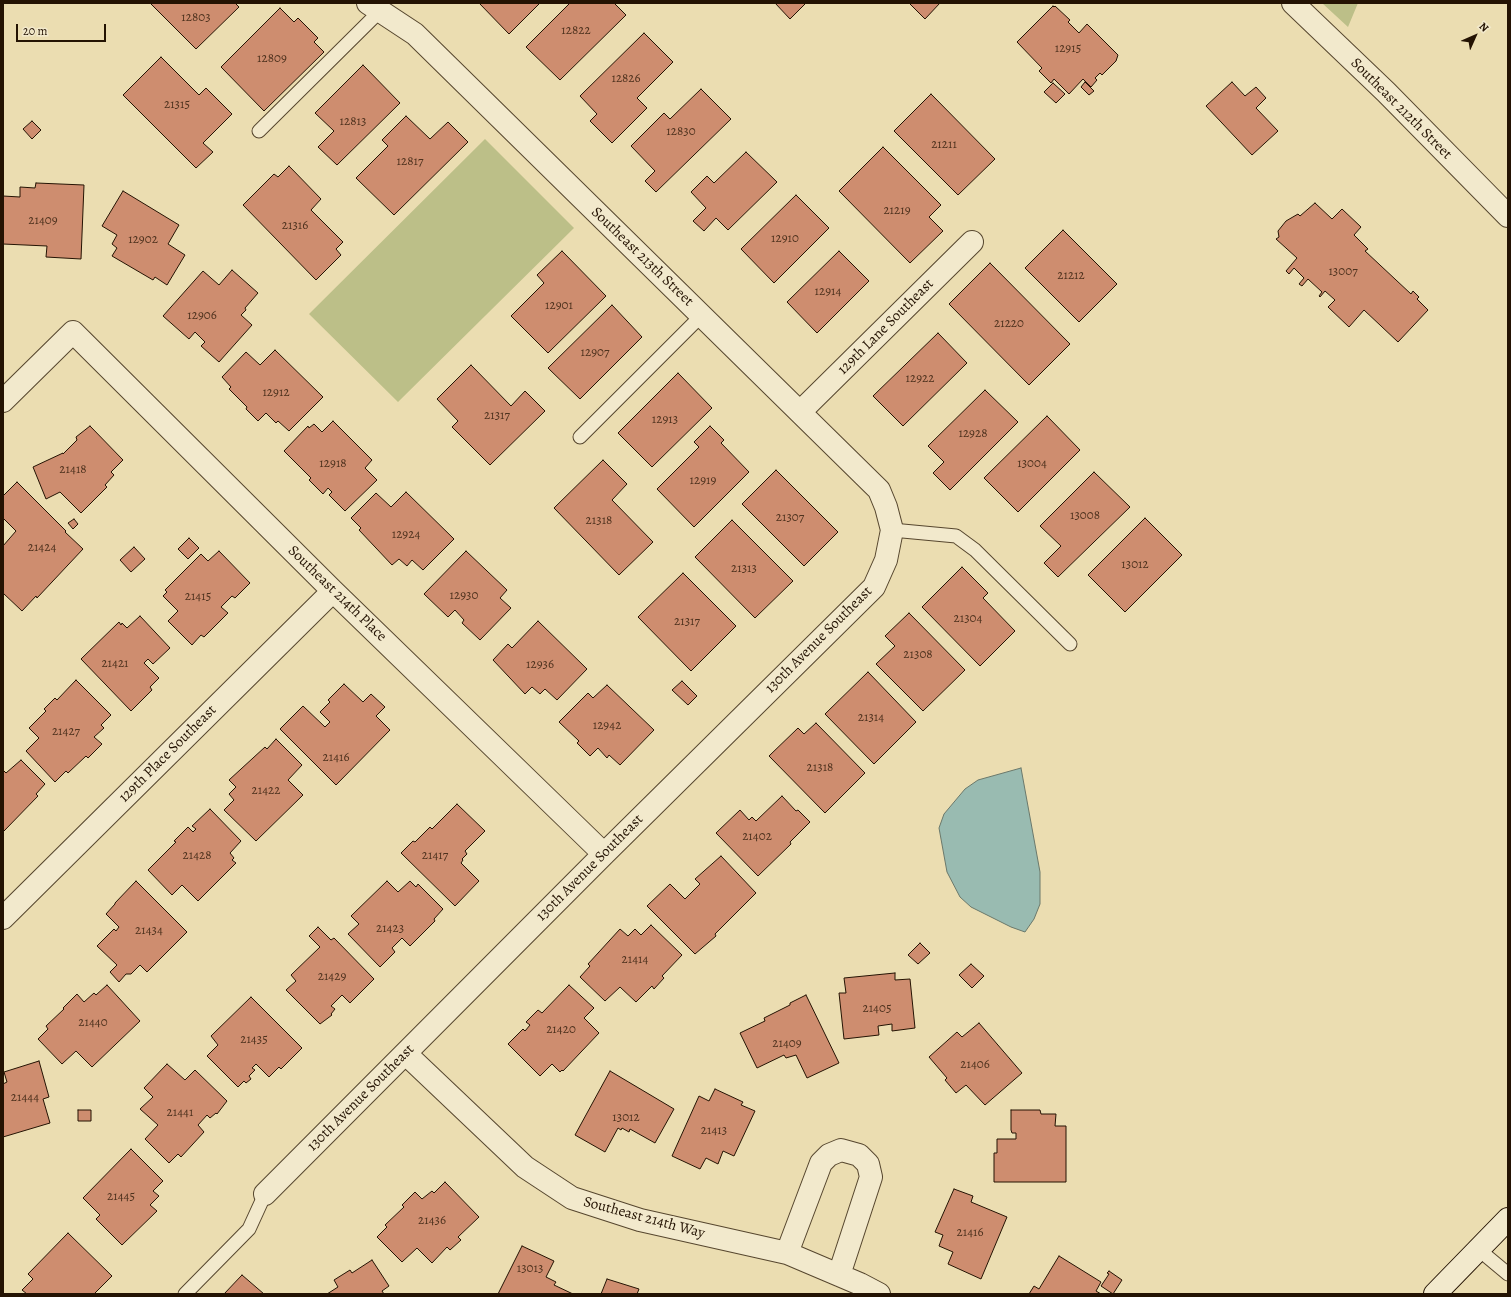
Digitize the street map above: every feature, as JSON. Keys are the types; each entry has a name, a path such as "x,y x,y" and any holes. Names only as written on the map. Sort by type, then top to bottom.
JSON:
{"street":[{"name":"Southeast 212th Street","path":"1293,3 1386,92 1508,216"},
{"name":"Southeast 213th Street","path":"374,7 415,34 879,490 886,507 892,530"},
{"name":"129th Lane Southeast","path":"800,412 972,242"},
{"name":"Southeast 214th Place","path":"3,402 73,332 333,591 604,854"},
{"name":"130th Avenue Southeast","path":"265,1194 604,854 874,587 886,560 892,530"},
{"name":"129th Place Southeast","path":"3,918 333,591"},
{"name":"Southeast 214th Way","path":"406,1054 525,1167 572,1198 640,1220 787,1253 879,1294"},
{"path":"787,1253 821,1163 829,1155 841,1150 859,1155 868,1164 871,1177 838,1275"},
{"path":"1435,1294 1508,1219"}],"lane":[{"path":"259,131 374,7"},
{"path":"580,437 702,315"},
{"path":"892,530 956,536 975,550 1070,644"},
{"path":"185,1294 249,1229 265,1194"},
{"path":"1478,1249 1508,1274"}],"green space":[{"path":"1322,3 1358,3 1348,27"},
{"path":"485,139 574,228 398,402 309,314"}],"water":[{"path":"1021,768 1040,872 1040,904 1034,919 1025,932 1011,927 971,907 960,897 947,872 939,828 944,814 965,789 978,780"}],"building":[{"path":"235,3 239,7 196,49 151,4"},
{"path":"479,3 540,3 509,34"},
{"path":"570,3 614,3 626,15 560,80 526,47"},
{"path":"775,3 806,3 790,19"},
{"path":"909,3 940,3 925,19"},
{"path":"1053,6 1055,6 1070,20 1068,22 1079,33 1087,24 1118,55 1116,61 1102,75 1100,73 1095,78 1097,80 1091,87 1083,79 1069,94 1054,79 1051,83 1039,71 1042,68 1017,42"},
{"path":"280,8 294,22 298,18 318,38 314,42 324,52 264,111 221,67"},
{"path":"644,33 673,62 637,98 647,108 612,143 590,121 597,114 580,96"},
{"path":"161,57 199,95 206,88 232,114 203,143 213,152 196,168 123,95"},
{"path":"363,65 400,103 337,165 318,147 334,131 315,113"},
{"path":"1085,82 1094,91 1089,95 1081,87"},
{"path":"1232,82 1245,96 1256,87 1266,98 1256,108 1278,131 1252,155 1206,106"},
{"path":"1053,83 1065,94 1056,103 1044,92"},
{"path":"701,89 731,119 656,192 645,181 655,171 631,146 664,113 670,119"},
{"path":"931,94 995,159 958,195 894,131"},
{"path":"406,116 430,139 448,122 468,142 394,215 356,178 388,146 382,140"},
{"path":"32,121 41,130 32,139 23,129"},
{"path":"883,147 941,205 929,217 943,231 910,263 839,191"},
{"path":"746,152 777,182 728,230 716,218 704,231 693,221 706,208 691,192 707,176 714,183"},
{"path":"289,166 321,199 311,210 343,242 336,249 341,255 316,280 243,205 274,174 278,177"},
{"path":"36,183 84,185 81,259 46,257 47,246 3,244 3,196 20,197 20,187 35,188"},
{"path":"123,191 179,225 168,244 185,255 167,285 155,277 153,280 112,256 117,248 112,244 117,235 102,226"},
{"path":"796,195 829,228 774,283 741,249"},
{"path":"1315,203 1332,219 1342,209 1361,227 1354,235 1368,249 1365,251 1411,294 1413,291 1419,297 1417,299 1428,310 1398,342 1364,310 1349,327 1328,307 1335,300 1325,291 1320,297 1319,296 1322,292 1308,279 1302,286 1299,284 1304,278 1294,268 1289,274 1286,271 1297,258 1276,239 1279,237 1278,231 1286,221 1298,214 1300,216"},
{"path":"1063,230 1117,284 1079,322 1025,268"},
{"path":"562,251 606,296 548,353 511,316 544,283 537,275"},
{"path":"839,251 869,281 817,333 787,302"},
{"path":"990,263 1070,344 1029,385 949,304"},
{"path":"232,270 258,293 241,315 252,325 219,362 201,346 205,342 195,332 189,339 163,316 203,271 219,285"},
{"path":"612,305 642,337 580,399 548,368"},
{"path":"938,333 967,363 903,426 873,396"},
{"path":"275,350 323,397 289,431 278,421 276,423 266,413 258,421 246,409 247,407 229,389 231,387 222,377 246,352 260,365"},
{"path":"471,365 511,406 525,391 545,411 490,465 452,427 458,421 437,399"},
{"path":"678,373 712,408 652,467 618,433"},
{"path":"985,390 1018,422 950,490 933,473 944,462 928,446"},
{"path":"1047,416 1080,450 1018,512 984,478"},
{"path":"333,421 372,460 365,468 377,480 345,511 329,495 332,492 328,488 323,494 309,480 311,478 284,451 308,426 309,428 314,424 322,432"},
{"path":"90,426 123,460 111,472 114,475 105,485 107,487 81,513 60,492 46,499 33,467 63,454 77,440 76,437"},
{"path":"710,426 724,440 721,443 749,472 694,527 657,489 699,447 694,442"},
{"path":"603,460 627,484 612,500 653,542 619,575 554,508"},
{"path":"776,470 838,532 804,566 742,504"},
{"path":"1094,472 1130,507 1058,577 1044,563 1061,546 1040,526"},
{"path":"17,482 83,549 37,598 36,596 22,611 3,593 3,546 16,531 3,518 3,496"},
{"path":"406,492 454,539 423,570 412,560 407,566 399,559 392,565 359,530 361,528 351,518 376,493 391,507"},
{"path":"1145,518 1182,555 1125,612 1088,575"},
{"path":"74,519 78,524 73,529 68,523"},
{"path":"732,520 793,581 755,618 695,557"},
{"path":"189,538 199,548 188,559 178,549"},
{"path":"134,547 145,559 131,572 120,560"},
{"path":"219,551 250,583 235,598 232,596 221,607 228,613 204,637 201,635 192,645 168,621 178,611 163,596 167,592 165,590 201,554 208,561"},
{"path":"466,551 507,590 500,598 511,608 480,640 462,623 464,620 455,610 448,617 424,594"},
{"path":"962,567 988,593 983,598 1015,631 980,666 922,607"},
{"path":"683,573 736,626 691,671 638,617"},
{"path":"909,613 965,670 923,711 876,664 895,646 885,636"},
{"path":"140,616 170,648 153,664 148,659 144,663 159,678 150,687 152,690 131,711 81,659 119,622 127,628"},
{"path":"538,621 587,669 557,700 545,689 540,694 532,687 525,694 493,660 508,644 512,648"},
{"path":"868,672 916,722 874,764 825,714"},
{"path":"76,680 111,715 101,725 104,728 94,737 102,744 88,758 86,756 68,773 66,771 55,782 26,751 39,738 29,728 46,711 44,709 55,698 57,700"},
{"path":"682,681 697,696 688,705 672,690"},
{"path":"344,684 363,702 371,694 385,707 376,716 390,730 336,785 280,729 303,706 325,727 330,722 320,712 330,702 328,700"},
{"path":"607,685 654,730 620,765 609,755 607,758 598,748 590,756 577,743 579,741 559,722 588,693 593,698"},
{"path":"816,723 865,773 825,813 769,756 798,728 804,734"},
{"path":"276,739 302,765 288,780 303,795 256,841 224,810 234,800 229,794 236,787 229,780 265,747 267,749"},
{"path":"21,760 45,784 36,794 38,796 4,831 3,770 6,773"},
{"path":"782,796 796,811 798,810 810,822 790,842 791,844 758,876 716,833 740,810 749,820 752,817 756,821"},
{"path":"457,804 485,831 465,851 467,854 462,859 463,860 461,863 479,881 455,906 401,853 430,827 432,829"},
{"path":"210,809 241,841 230,853 234,858 232,860 236,863 198,901 182,885 172,895 148,870 176,842 174,841 188,827 193,832 196,829 192,826"},
{"path":"721,856 756,893 715,934 716,936 695,954 647,906 670,884 685,899 700,884 695,879"},
{"path":"136,881 187,932 147,972 140,965 131,974 126,974 119,982 110,972 117,965 97,946 114,929 116,931 119,927 106,914"},
{"path":"387,881 398,892 410,881 416,887 418,884 443,909 434,919 435,921 410,946 402,938 392,948 395,952 380,967 348,934 359,924 351,916"},
{"path":"651,925 682,955 662,976 664,978 654,989 652,986 636,1002 620,987 605,1001 580,977 590,966 588,964 620,929 628,936 635,929 641,935"},
{"path":"318,927 331,940 334,938 374,979 350,1003 342,995 331,1006 335,1009 331,1014 332,1015 320,1024 286,990 296,981 291,975 320,947 309,936"},
{"path":"920,943 930,953 918,964 908,955"},
{"path":"971,964 984,976 972,988 959,975"},
{"path":"895,973 895,980 910,979 915,1028 892,1031 892,1024 878,1026 879,1035 844,1039 839,993 846,993 844,978"},
{"path":"107,985 140,1021 92,1067 76,1051 62,1064 38,1039 48,1029 46,1026 77,994 84,1002 94,993 96,995"},
{"path":"569,985 594,1008 584,1018 599,1033 563,1071 562,1070 560,1072 552,1064 540,1076 508,1044 523,1029 525,1031 530,1025 526,1022 538,1010 542,1013"},
{"path":"806,995 839,1063 807,1078 796,1055 786,1058 784,1055 757,1068 740,1033 765,1021 764,1018"},
{"path":"251,997 302,1048 281,1069 279,1067 269,1077 256,1064 252,1068 255,1070 249,1076 251,1079 246,1083 244,1081 238,1087 207,1056 218,1045 211,1036"},
{"path":"979,1023 1022,1073 985,1105 966,1085 956,1093 945,1080 947,1078 929,1057 957,1032 962,1037"},
{"path":"39,1061 49,1097 43,1099 50,1123 3,1137 3,1084 7,1082 4,1072"},
{"path":"167,1064 185,1080 195,1070 227,1101 217,1114 216,1113 210,1118 207,1115 198,1125 204,1132 181,1157 178,1154 169,1163 145,1139 158,1125 140,1109 153,1097 144,1088"},
{"path":"610,1071 674,1109 655,1143 630,1129 629,1132 622,1128 621,1130 618,1128 605,1152 575,1135"},
{"path":"715,1089 743,1102 741,1105 755,1111 734,1156 723,1151 718,1164 706,1158 700,1169 672,1156 699,1096 709,1101"},
{"path":"78,1110 91,1110 91,1121 78,1121"},
{"path":"1011,1110 1040,1110 1041,1114 1056,1114 1055,1126 1066,1126 1066,1182 994,1182 994,1153 997,1153 997,1139 1016,1139 1016,1133 1012,1133 1011,1130"},
{"path":"131,1149 163,1181 153,1191 159,1196 150,1205 157,1211 122,1245 96,1219 100,1215 83,1198"},
{"path":"445,1182 479,1217 458,1237 461,1240 450,1250 447,1247 432,1263 417,1248 402,1262 377,1237 387,1227 385,1225 404,1207 402,1205 415,1192 422,1199 432,1191 434,1193"},
{"path":"954,1189 973,1196 971,1202 1007,1217 981,1279 948,1264 953,1252 939,1246 943,1235 935,1232"},
{"path":"68,1233 112,1276 94,1294 27,1294 22,1290 33,1279 28,1274"},
{"path":"522,1246 554,1261 546,1277 556,1282 554,1285 573,1294 498,1294"},
{"path":"1059,1256 1101,1282 1096,1291 1101,1294 1029,1294 1034,1286 1039,1289"},
{"path":"372,1260 389,1286 382,1291 384,1294 327,1294 338,1287 334,1280 350,1270 352,1273"},
{"path":"1109,1271 1122,1280 1113,1294 1101,1286 1109,1274 1107,1273"},
{"path":"242,1275 264,1294 224,1294"},
{"path":"607,1279 639,1289 637,1294 601,1294"}]}
